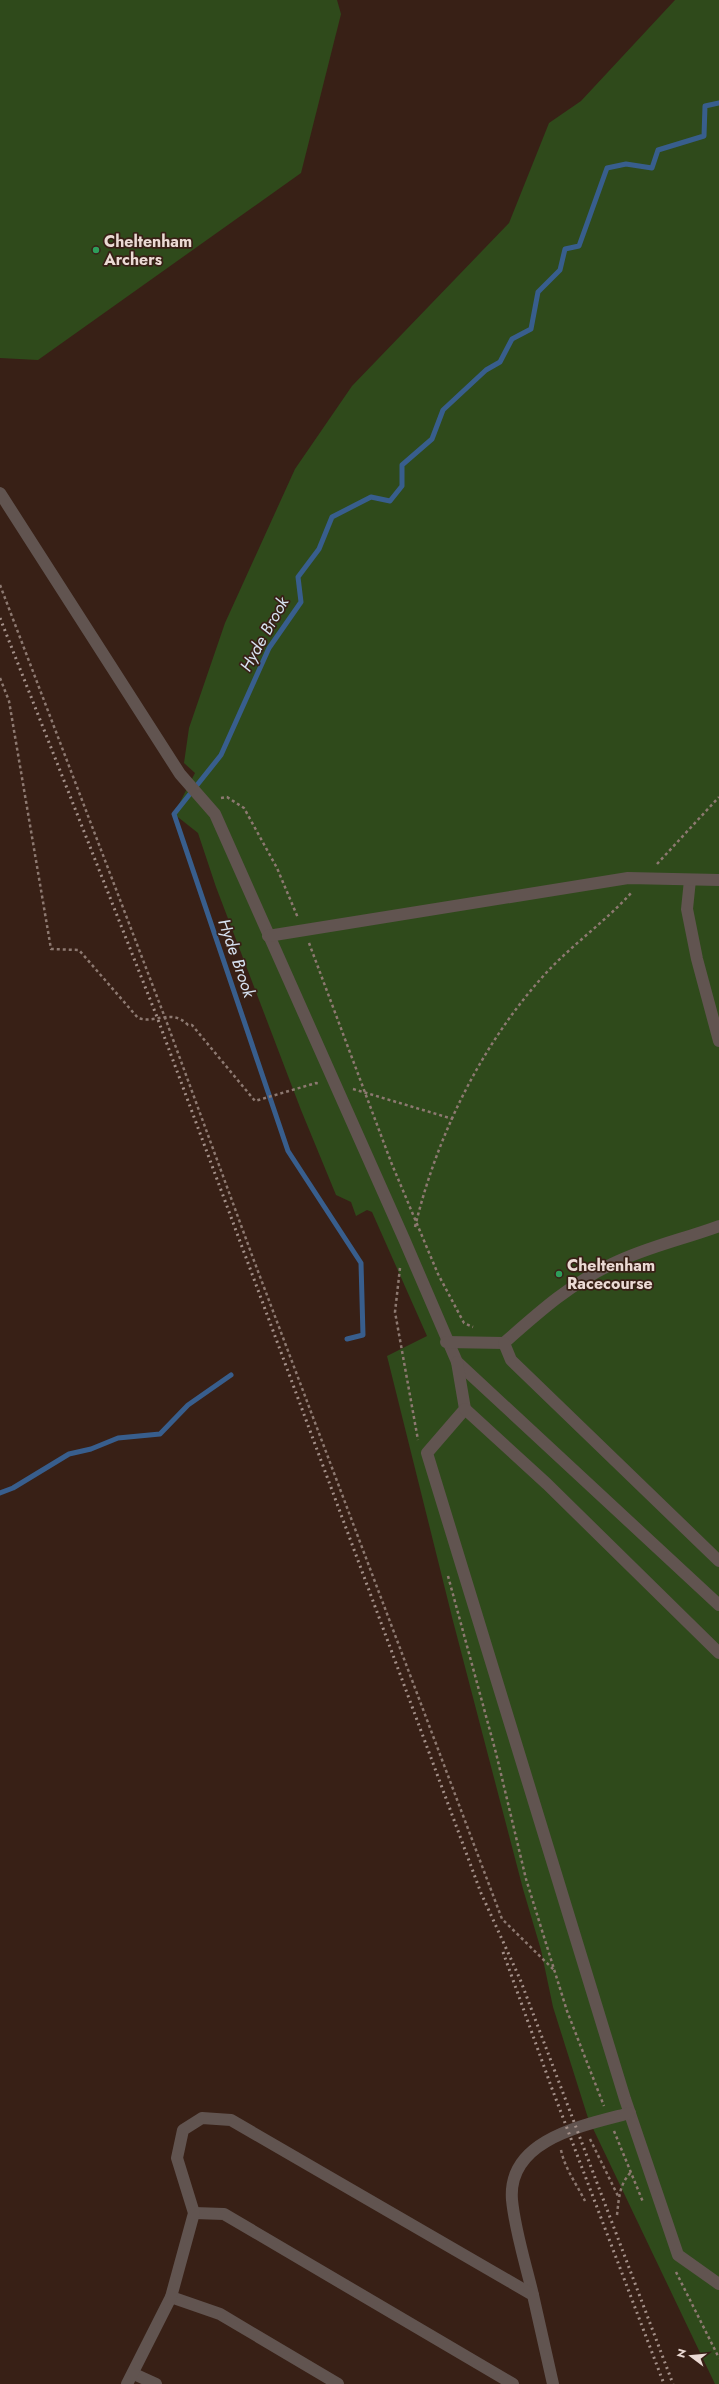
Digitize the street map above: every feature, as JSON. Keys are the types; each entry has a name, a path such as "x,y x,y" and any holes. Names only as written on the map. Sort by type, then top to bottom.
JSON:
{"lane":[{"path":"0,494 186,781 215,814 268,936 339,1090 404,1238 446,1342 456,1362 465,1410 547,1484 719,1653"},
{"path":"268,936 628,878 719,880"},
{"path":"690,880 687,909 697,959 719,1041"},
{"path":"446,1342 504,1343 565,1290 612,1263 719,1226"},
{"path":"504,1343 511,1360 719,1561"},
{"path":"456,1362 719,1605"},
{"path":"465,1410 427,1453 630,2113 678,2255 719,2284"},
{"path":"553,2384 512,2200 513,2184 519,2168 528,2155 545,2141 596,2122 630,2113"},
{"path":"156,2384 130,2379 171,2297 194,2213 177,2158 183,2130 202,2118 231,2120 533,2295"},
{"path":"194,2213 224,2214 513,2384"},
{"path":"171,2297 220,2314 338,2384"}],"path":[{"path":"0,585 164,1016 253,1258 502,1919 554,1971"},
{"path":"0,678 9,701 51,949 80,950 138,1018 146,1021 164,1016 182,1019 189,1025 192,1025 255,1102 316,1083 339,1090 347,1087 453,1119"},
{"path":"204,801 227,797 244,808 277,868 304,930 365,1092 438,1274 464,1323 477,1330"},
{"path":"404,1238 414,1234 427,1179 453,1119 480,1064 517,1010 546,973 600,924 644,879 719,797"},
{"path":"596,2122 600,2132 589,2137 618,2198"},
{"path":"557,2136 568,2173 575,2182 585,2201"},
{"path":"617,2216 618,2198 623,2180 631,2172"}],"green space":[{"name":"Cheltenham Archers","path":"0,0 337,0 341,14 301,173 38,360 0,358"},
{"name":"Cheltenham Racecourse","path":"675,0 719,0 719,2384 715,2384 588,2118 553,2007 541,1950 523,1889 453,1621 387,1356 427,1336 372,1212 367,1210 356,1216 351,1202 336,1195 301,1110 216,887 198,833 174,814 195,773 184,763 189,728 225,623 295,469 352,386 509,223 549,123 581,101"}],"waterway":[{"name":"Hyde Brook","path":"347,1339 363,1335 361,1263 288,1151 174,814 221,755 269,648 301,602 298,577 319,549 332,517 371,497 390,501 402,486 402,465 432,439 443,410 486,370 500,362 512,339 531,329 538,292 560,270 565,249 579,246 607,168 626,164 652,168 658,150 704,136 705,106 719,103"},
{"name":"Hyde Brook","path":"0,1493 13,1488 69,1454 91,1449 118,1438 160,1434 188,1405 231,1375"}],"railway":[{"path":"0,618 157,1017 481,1893 520,1979 673,2384"},
{"path":"503,1952 551,2086 664,2384"}],"place":[{"name":"Cheltenham Archers","path":"96,250"},
{"name":"Cheltenham Racecourse","path":"559,1274"}]}
